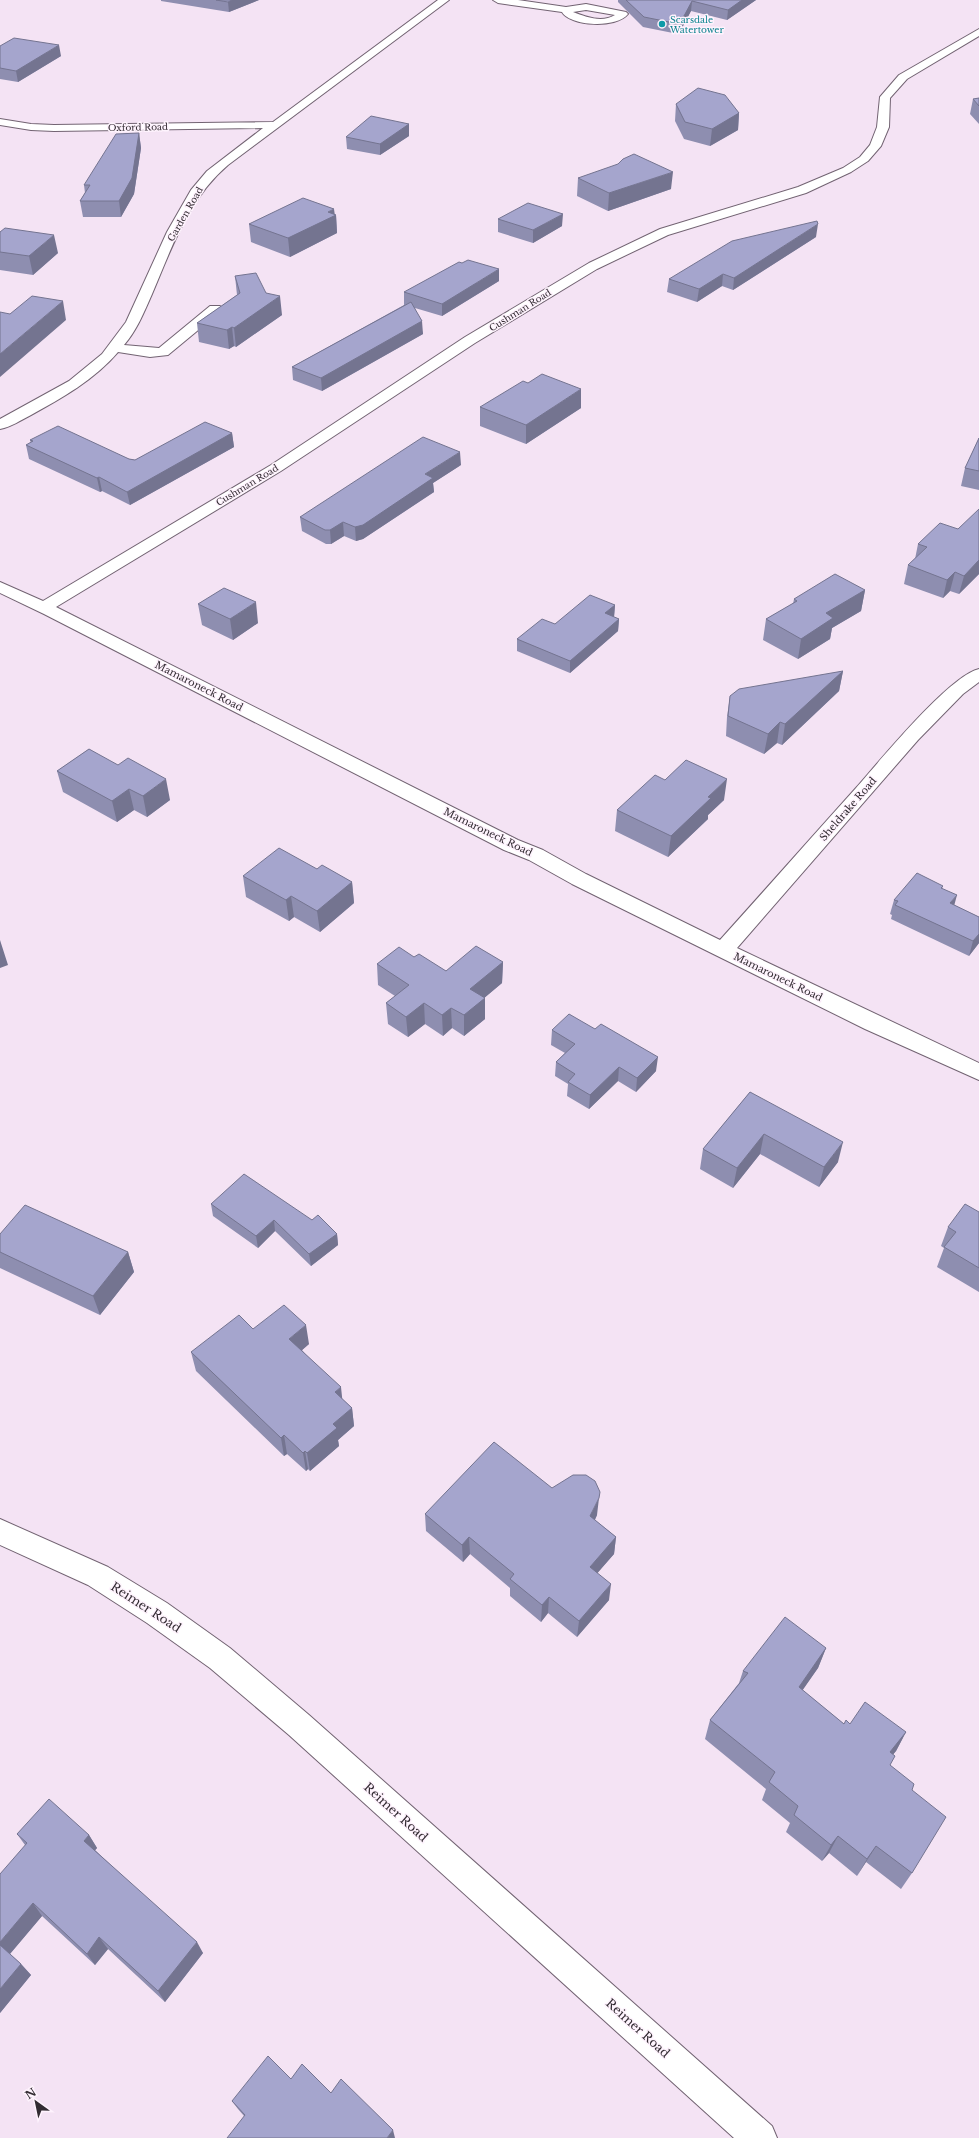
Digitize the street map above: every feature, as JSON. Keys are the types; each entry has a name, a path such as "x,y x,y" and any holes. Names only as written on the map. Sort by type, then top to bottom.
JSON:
{"street":[{"name":"Garden Road","path":"0,425 67,390 103,361 115,348 133,322 168,243 194,194 205,180 224,163 444,0"},
{"path":"498,0 566,10"},
{"name":"Cushman Road","path":"44,607 276,468 470,340 593,266 664,232 802,190 847,170 864,158 875,146 883,127 885,97 903,77 979,32"},
{"name":"Oxford Road","path":"0,122 31,127 54,128 276,125"},
{"path":"115,348 150,353 163,352 215,309"},
{"name":"Mamaroneck Road","path":"0,587 44,607 511,845 536,855 579,879 979,1072"},
{"name":"Sheldrake Road","path":"724,950 912,736 957,690 979,674"},
{"name":"Reimer Road","path":"0,1532 98,1576 158,1613 220,1658 299,1725 760,2138"}],"building":[{"path":"216,0 232,0 228,2"},
{"path":"626,0 742,0 728,10 692,1 684,16 674,23 644,17"},
{"path":"14,38 59,45 16,71 0,68 0,46"},
{"path":"698,88 725,95 739,113 712,129 685,122 676,104"},
{"path":"979,98 979,106 973,99"},
{"path":"371,116 409,124 380,144 346,137"},
{"path":"139,133 132,178 119,201 80,201 90,185 84,185 116,134"},
{"path":"634,154 673,172 609,193 578,178 618,164 623,159"},
{"path":"303,198 334,209 328,212 336,215 288,238 249,224"},
{"path":"528,203 563,214 533,230 498,219"},
{"path":"817,221 818,224 734,278 723,274 699,289 669,279 732,241"},
{"path":"5,228 54,235 29,256 0,252 0,232"},
{"path":"468,260 499,269 442,304 404,292 459,262 462,263"},
{"path":"256,273 266,293 280,296 234,328 232,327 227,330 197,323 240,293 235,276"},
{"path":"32,296 63,301 0,354 0,312 10,314"},
{"path":"411,302 422,321 321,378 292,367"},
{"path":"542,374 581,389 526,425 480,407 523,381 528,383"},
{"path":"205,422 232,433 127,492 99,477 97,478 26,445 33,441 30,440 58,426 129,459 135,460"},
{"path":"423,437 460,452 425,474 433,478 363,525 355,527 343,522 330,530 325,530 300,517"},
{"path":"979,438 979,471 965,468"},
{"path":"979,509 979,560 964,576 955,572 947,580 908,565 927,547 918,544 940,523 958,529"},
{"path":"835,574 865,590 826,613 833,618 801,639 766,619 797,601 794,599"},
{"path":"224,588 256,602 230,619 198,604"},
{"path":"590,595 615,605 605,613 619,619 570,661 517,639 542,619 555,624"},
{"path":"843,671 785,724 780,722 768,734 728,716 730,696 739,689"},
{"path":"89,749 118,765 128,758 166,779 143,796 129,789 112,801 57,771"},
{"path":"686,760 727,779 708,797 711,798 671,836 617,810 655,775 665,780"},
{"path":"279,848 317,869 322,865 352,882 317,911 291,896 286,900 243,876"},
{"path":"917,873 943,886 941,888 957,895 950,903 979,917 979,934 973,941 895,905 898,901 894,900"},
{"path":"476,946 503,962 470,989 485,998 464,1015 451,1008 442,1015 424,1003 406,1017 386,1003 409,985 377,964 399,947 414,957 419,954 446,971"},
{"path":"569,1014 595,1029 601,1024 658,1057 637,1078 619,1067 590,1095 568,1082 575,1074 556,1062 575,1044 552,1030"},
{"path":"750,1092 843,1142 824,1167 764,1134 737,1168 703,1149"},
{"path":"244,1174 312,1220 318,1215 337,1234 309,1254 274,1220 256,1236 211,1204"},
{"path":"965,1204 979,1212 979,1268 944,1247 956,1232 948,1227"},
{"path":"25,1205 128,1252 93,1296 0,1252 0,1234"},
{"path":"284,1305 306,1325 289,1339 341,1387 335,1392 352,1408 333,1424 337,1428 307,1453 305,1451 303,1453 284,1435 281,1438 191,1352 239,1315 253,1329"},
{"path":"494,1442 552,1488 573,1475 586,1475 595,1481 600,1492 599,1498 590,1516 616,1537 590,1567 611,1584 579,1621 549,1597 542,1605 510,1579 514,1574 469,1537 462,1545 425,1514"},
{"path":"785,1617 826,1648 799,1687 844,1724 846,1720 850,1724 865,1702 906,1732 890,1752 895,1756 890,1765 914,1784 912,1790 946,1817 912,1873 876,1846 867,1859 838,1836 831,1845 794,1815 798,1806 769,1782 775,1772 710,1720 748,1673 743,1671"},
{"path":"49,1799 89,1835 84,1841 197,1942 158,1991 99,1937 87,1954 33,1903 0,1942 0,1874 27,1843 17,1834"},
{"path":"0,1945 21,1964 0,1989"},
{"path":"268,2056 291,2079 302,2064 331,2093 341,2079 393,2130 387,2138 227,2138 245,2115 232,2101"}],"place":[{"name":"Scarsdale Watertower","path":"662,24"}]}
